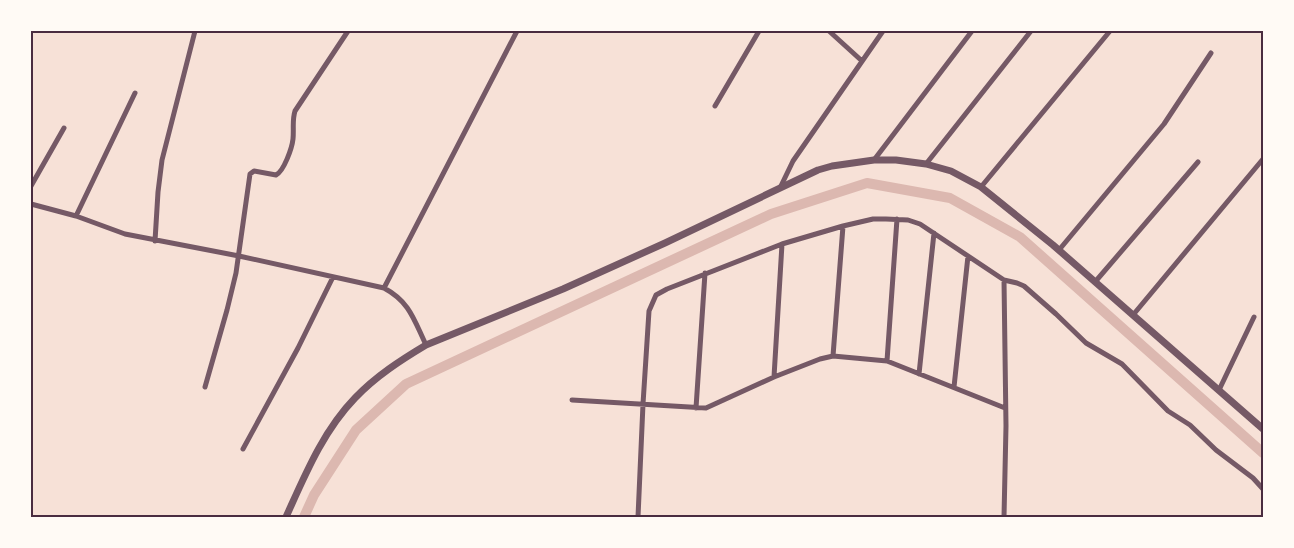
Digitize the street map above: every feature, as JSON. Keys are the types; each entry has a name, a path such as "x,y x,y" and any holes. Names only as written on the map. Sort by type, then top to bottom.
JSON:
{"street":[{"path":"155,241 162,160 195,31"},
{"path":"205,387 227,310 239,256 250,174 254,171 272,175 280,174 292,145 295,111 348,31"},
{"path":"384,288 517,31"},
{"path":"715,106 759,31"},
{"path":"829,31 862,60"},
{"path":"780,188 793,161 883,31"},
{"path":"874,160 972,31"},
{"path":"926,164 1031,31"},
{"path":"981,187 1110,31"},
{"path":"1059,250 1164,124 1211,52"},
{"path":"76,216 135,93"},
{"path":"31,186 64,128"},
{"path":"1133,315 1263,159"},
{"path":"286,517 325,438 354,398 374,380 426,345 572,285 818,170 874,160 896,160 951,170 981,187 1059,250 1263,429"},
{"path":"1095,282 1198,162"},
{"path":"31,204 76,216 125,234 239,256 384,288 397,295 403,301 426,345"},
{"path":"638,517 649,311 653,300 661,291 782,244 873,219 908,220 920,224 1004,280 1024,286 1086,343 1122,364 1168,411 1190,425 1216,450 1253,478 1263,489"},
{"path":"887,361 897,219"},
{"path":"834,356 843,226"},
{"path":"919,374 934,233"},
{"path":"774,377 782,244"},
{"path":"954,386 968,256"},
{"path":"696,408 705,273"},
{"path":"243,449 298,348 333,277"},
{"path":"1004,280 1004,517"},
{"path":"1219,390 1254,317"},
{"path":"572,400 706,408 820,358 834,356 887,361 954,386 1005,408"}],"waterway":[{"path":"304,517 314,495 356,430 406,384 771,214 867,183 950,198 1020,237 1263,453"}]}
